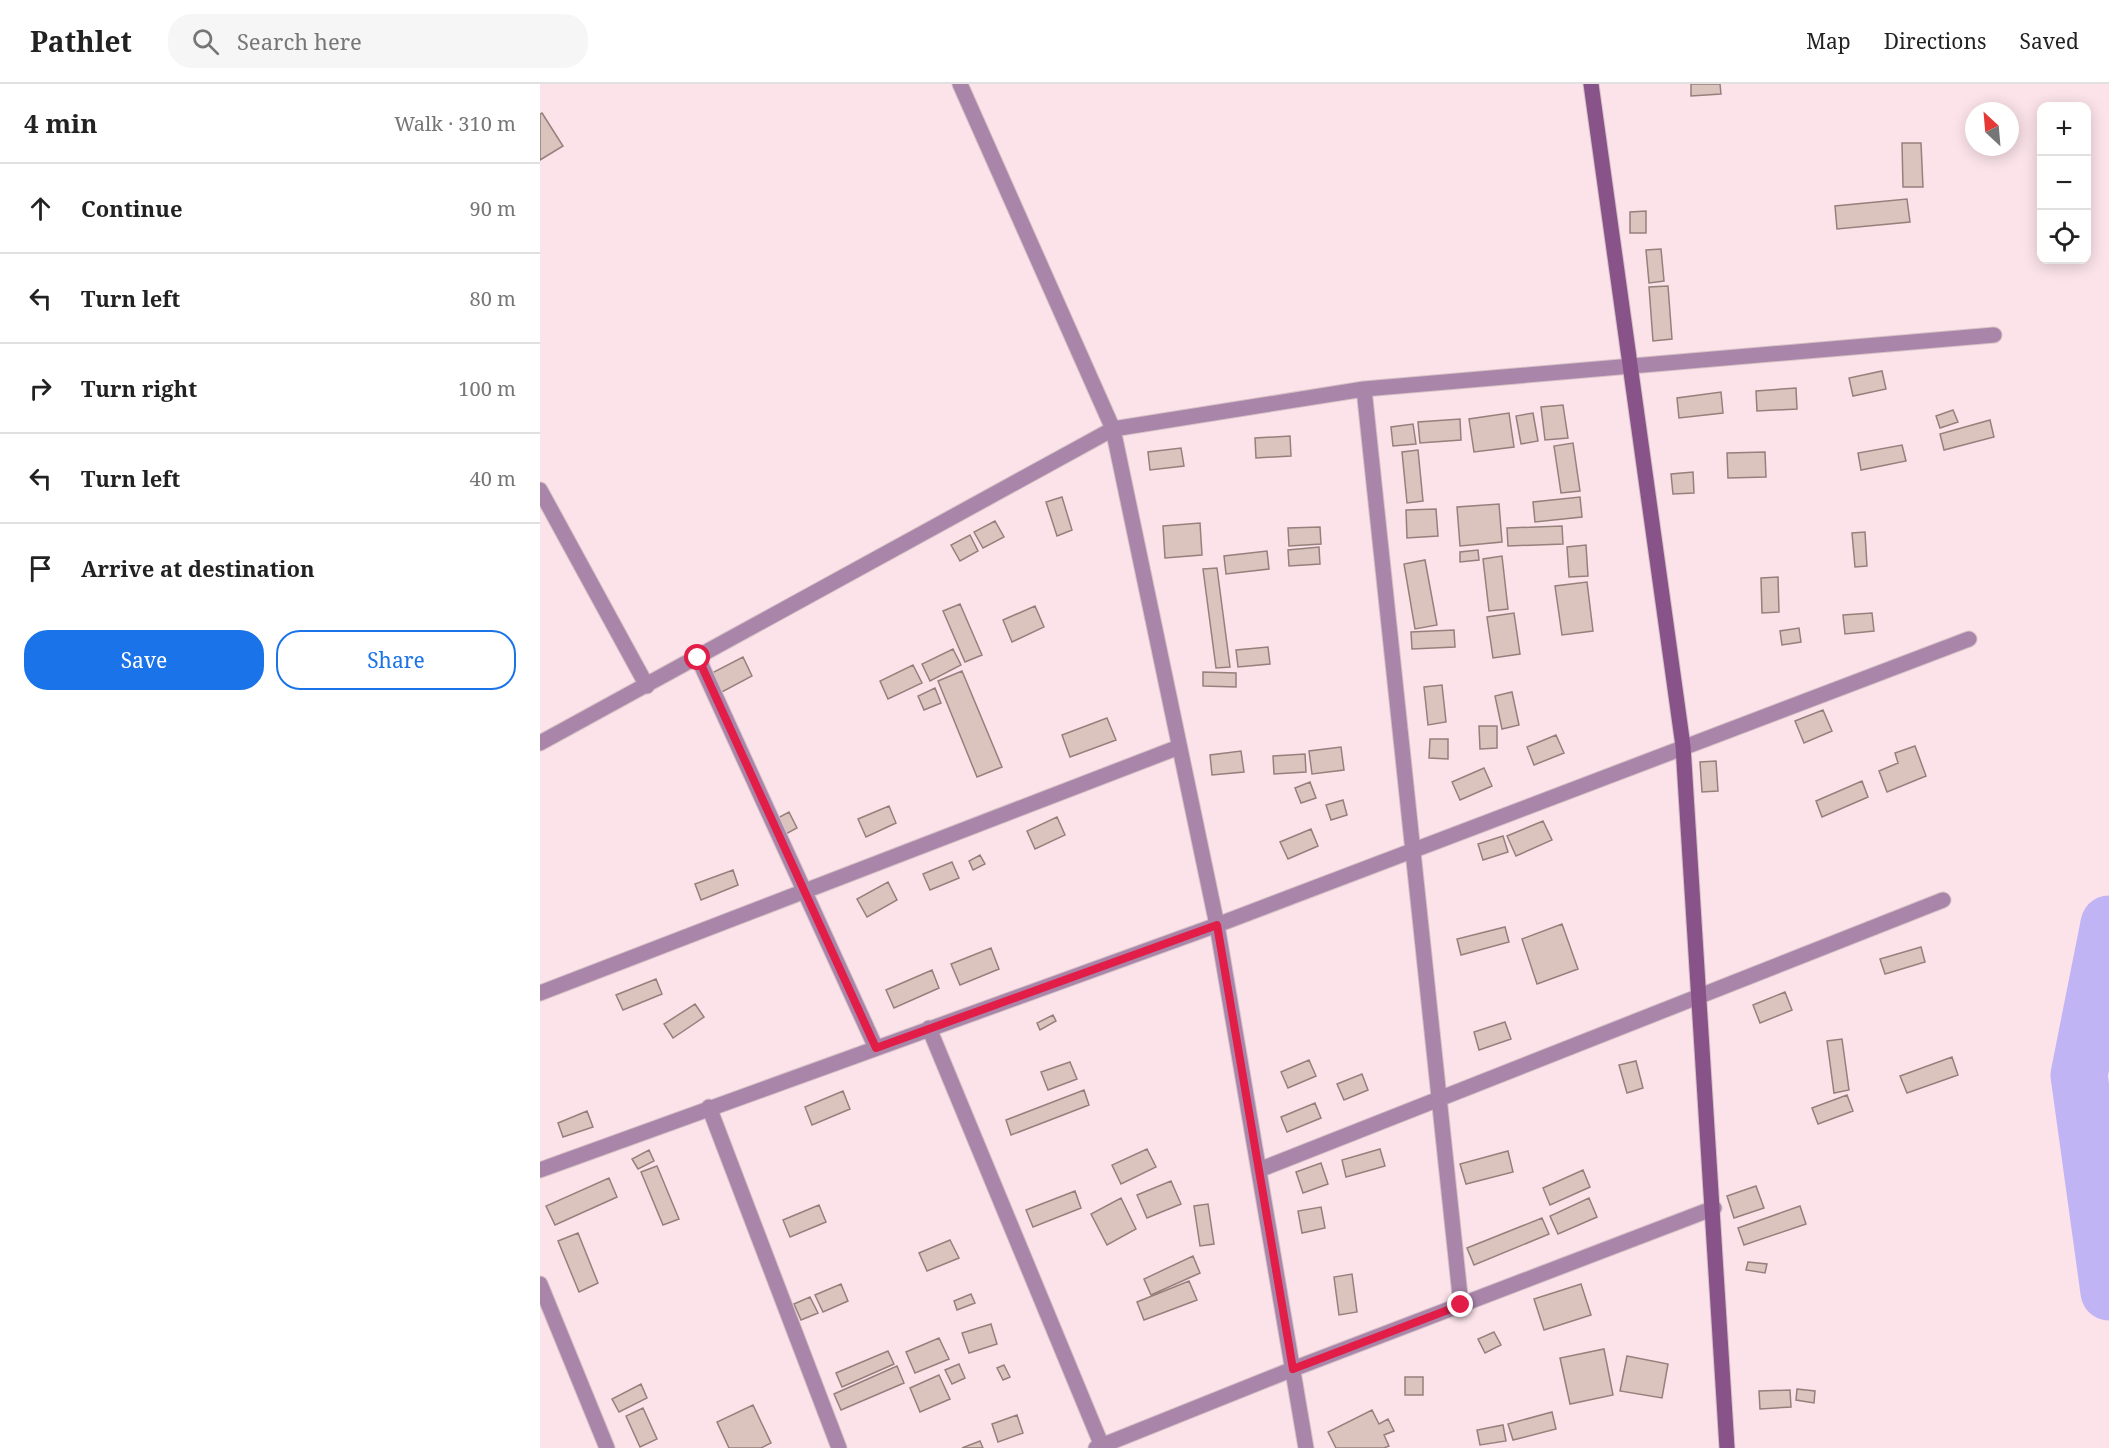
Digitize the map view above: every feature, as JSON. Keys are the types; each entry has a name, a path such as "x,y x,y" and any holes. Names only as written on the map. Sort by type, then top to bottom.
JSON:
{"street":[{"path":"960,84 1113,429 1217,925 1306,1448"},
{"path":"1591,84 1683,746 1714,1208 1727,1448"},
{"path":"540,743 1113,429 1364,389 1995,334"},
{"path":"1364,389 1461,1305"},
{"path":"540,490 647,686"},
{"path":"540,1170 1217,925 1968,639"},
{"path":"698,658 876,1048"},
{"path":"540,993 1179,747"},
{"path":"1259,1170 1943,900"},
{"path":"929,1028 1099,1447 1293,1369 1714,1208"},
{"path":"709,1107 838,1448"},
{"path":"540,1284 607,1448"}],"building":[{"path":"1691,84 1720,84 1721,94 1691,96"},
{"path":"542,113 563,146 540,160 540,114"},
{"path":"1902,143 1921,143 1923,187 1903,187"},
{"path":"1907,199 1910,222 1837,229 1835,206"},
{"path":"1646,211 1646,233 1630,233 1630,212"},
{"path":"1661,249 1664,281 1649,283 1646,250"},
{"path":"1668,286 1672,339 1653,341 1649,287"},
{"path":"1882,371 1886,389 1853,396 1849,378"},
{"path":"1796,388 1797,409 1757,411 1756,391"},
{"path":"1721,392 1723,413 1679,418 1677,398"},
{"path":"1563,405 1568,438 1545,440 1541,407"},
{"path":"1953,410 1958,422 1940,428 1936,416"},
{"path":"1509,413 1514,447 1474,452 1469,419"},
{"path":"1533,413 1538,441 1521,444 1516,416"},
{"path":"1460,419 1461,440 1420,443 1418,422"},
{"path":"1990,420 1994,437 1944,450 1940,434"},
{"path":"1413,424 1416,444 1393,446 1391,427"},
{"path":"1290,436 1291,456 1256,458 1255,438"},
{"path":"1573,443 1580,491 1561,493 1554,446"},
{"path":"1902,445 1906,461 1861,470 1858,453"},
{"path":"1181,448 1184,466 1150,470 1148,452"},
{"path":"1418,450 1423,501 1407,503 1402,452"},
{"path":"1765,452 1766,477 1728,478 1727,453"},
{"path":"1693,472 1694,493 1673,494 1671,474"},
{"path":"1062,497 1072,530 1057,536 1046,502"},
{"path":"1580,497 1582,517 1535,522 1533,502"},
{"path":"1499,504 1502,542 1460,546 1457,507"},
{"path":"1436,509 1438,536 1407,538 1406,510"},
{"path":"995,521 1004,537 983,548 974,532"},
{"path":"1200,523 1202,555 1165,558 1163,526"},
{"path":"1562,526 1563,544 1508,546 1507,528"},
{"path":"1320,527 1321,544 1289,546 1288,528"},
{"path":"1865,532 1867,566 1855,567 1852,533"},
{"path":"970,535 978,551 960,561 951,545"},
{"path":"1586,545 1588,576 1569,577 1567,547"},
{"path":"1319,547 1320,564 1289,566 1288,550"},
{"path":"1478,550 1479,560 1460,562 1460,552"},
{"path":"1267,551 1269,569 1226,574 1224,556"},
{"path":"1502,556 1508,609 1489,611 1483,559"},
{"path":"1425,560 1437,625 1415,629 1404,564"},
{"path":"1217,568 1230,667 1216,668 1203,569"},
{"path":"1778,577 1779,612 1762,613 1761,578"},
{"path":"1587,582 1593,631 1562,635 1555,586"},
{"path":"960,604 982,655 965,662 943,611"},
{"path":"1035,606 1044,627 1012,642 1003,620"},
{"path":"1514,613 1520,654 1493,658 1487,617"},
{"path":"1872,613 1874,631 1845,634 1843,615"},
{"path":"1799,628 1801,642 1782,645 1780,631"},
{"path":"1454,630 1455,647 1412,649 1411,632"},
{"path":"1268,647 1270,664 1238,667 1236,650"},
{"path":"953,649 961,665 930,681 922,664"},
{"path":"743,657 752,676 720,693 710,674"},
{"path":"913,665 922,683 888,699 880,681"},
{"path":"962,671 1002,767 977,777 938,681"},
{"path":"1203,672 1236,673 1236,687 1203,686"},
{"path":"1442,685 1446,722 1428,725 1424,687"},
{"path":"935,688 941,703 924,710 918,696"},
{"path":"1512,692 1519,725 1502,729 1495,696"},
{"path":"1823,710 1832,731 1804,743 1795,721"},
{"path":"1107,718 1116,740 1070,757 1062,735"},
{"path":"1479,726 1497,726 1497,748 1480,749"},
{"path":"1556,735 1564,753 1534,765 1527,747"},
{"path":"1430,739 1448,739 1448,759 1429,758"},
{"path":"1915,746 1926,776 1887,792 1879,771 1898,763 1895,753"},
{"path":"1341,747 1344,770 1312,774 1309,751"},
{"path":"1241,751 1244,772 1212,775 1210,755"},
{"path":"1305,754 1306,772 1274,774 1273,756"},
{"path":"1716,761 1718,791 1702,792 1700,762"},
{"path":"1484,768 1492,786 1460,800 1452,782"},
{"path":"1862,781 1868,797 1822,817 1816,801"},
{"path":"1310,782 1316,798 1301,803 1295,788"},
{"path":"1343,800 1347,815 1331,820 1326,805"},
{"path":"889,806 896,823 866,837 858,819"},
{"path":"789,812 797,828 782,836 774,820"},
{"path":"1057,817 1065,835 1035,849 1027,831"},
{"path":"1543,821 1552,840 1516,856 1507,836"},
{"path":"1311,829 1318,846 1288,859 1280,842"},
{"path":"1503,836 1508,852 1483,860 1478,844"},
{"path":"980,855 985,864 973,870 969,861"},
{"path":"952,862 959,878 930,890 923,874"},
{"path":"733,870 738,885 701,900 695,884"},
{"path":"888,882 897,900 867,917 857,899"},
{"path":"1562,924 1578,969 1537,984 1522,939"},
{"path":"1505,927 1509,942 1461,955 1457,939"},
{"path":"1921,947 1925,962 1885,974 1880,959"},
{"path":"991,948 999,969 960,985 951,964"},
{"path":"932,970 939,988 894,1008 886,990"},
{"path":"656,979 662,994 623,1010 616,995"},
{"path":"1785,992 1792,1010 1760,1023 1753,1005"},
{"path":"695,1004 704,1017 673,1038 664,1024"},
{"path":"1053,1015 1056,1021 1040,1030 1037,1023"},
{"path":"1505,1022 1511,1039 1479,1050 1474,1032"},
{"path":"1842,1039 1849,1090 1834,1093 1827,1041"},
{"path":"1952,1057 1958,1075 1907,1093 1900,1076"},
{"path":"1309,1060 1316,1076 1288,1088 1281,1072"},
{"path":"1636,1061 1643,1088 1627,1093 1619,1065"},
{"path":"1070,1062 1077,1079 1048,1090 1041,1072"},
{"path":"1362,1074 1368,1090 1344,1100 1337,1084"},
{"path":"1084,1090 1089,1105 1011,1135 1006,1120"},
{"path":"843,1091 850,1109 812,1125 805,1107"},
{"path":"1847,1095 1853,1111 1818,1124 1812,1108"},
{"path":"1315,1103 1321,1118 1287,1132 1281,1117"},
{"path":"587,1111 593,1127 563,1137 558,1123"},
{"path":"1147,1149 1156,1167 1121,1184 1112,1165"},
{"path":"1380,1149 1385,1166 1346,1177 1342,1160"},
{"path":"649,1150 654,1161 638,1169 632,1159"},
{"path":"1508,1151 1513,1172 1466,1184 1460,1164"},
{"path":"1321,1163 1328,1184 1303,1193 1296,1172"},
{"path":"657,1166 679,1219 663,1225 641,1172"},
{"path":"1583,1170 1590,1187 1550,1205 1543,1188"},
{"path":"609,1178 617,1197 555,1225 546,1206"},
{"path":"1171,1181 1181,1204 1147,1218 1137,1195"},
{"path":"1756,1186 1764,1208 1734,1218 1727,1196"},
{"path":"1075,1191 1081,1208 1033,1227 1026,1210"},
{"path":"1121,1198 1136,1229 1107,1245 1091,1214"},
{"path":"1589,1198 1597,1217 1558,1234 1550,1216"},
{"path":"1208,1204 1214,1244 1200,1246 1194,1206"},
{"path":"819,1205 826,1222 790,1237 783,1220"},
{"path":"1800,1206 1806,1224 1744,1245 1738,1228"},
{"path":"1321,1207 1325,1228 1302,1233 1298,1211"},
{"path":"1542,1218 1549,1234 1474,1265 1467,1248"},
{"path":"578,1233 598,1283 579,1292 558,1241"},
{"path":"950,1240 959,1258 927,1271 919,1253"},
{"path":"1193,1256 1200,1273 1151,1295 1144,1279"},
{"path":"1748,1262 1767,1264 1765,1273 1746,1270"},
{"path":"1352,1274 1357,1312 1339,1315 1334,1277"},
{"path":"1189,1281 1197,1300 1144,1320 1137,1302"},
{"path":"841,1284 848,1301 823,1312 815,1295"},
{"path":"1581,1284 1591,1315 1544,1330 1534,1299"},
{"path":"971,1294 975,1303 957,1310 954,1301"},
{"path":"810,1297 818,1313 801,1320 794,1304"},
{"path":"991,1324 997,1344 969,1353 962,1333"},
{"path":"1494,1332 1501,1345 1485,1353 1478,1339"},
{"path":"939,1338 949,1359 915,1373 906,1352"},
{"path":"1604,1349 1613,1395 1570,1404 1560,1358"},
{"path":"888,1351 894,1364 842,1387 836,1373"},
{"path":"1627,1356 1668,1364 1662,1398 1620,1391"},
{"path":"959,1364 965,1378 952,1384 945,1370"},
{"path":"1004,1365 1010,1377 1003,1380 997,1368"},
{"path":"897,1366 904,1383 841,1410 834,1394"},
{"path":"939,1375 950,1399 920,1412 910,1388"},
{"path":"1405,1377 1423,1377 1423,1395 1405,1395"},
{"path":"641,1384 647,1398 619,1412 612,1399"},
{"path":"1797,1389 1815,1391 1814,1403 1796,1400"},
{"path":"1790,1390 1791,1407 1760,1409 1759,1391"},
{"path":"753,1405 771,1443 761,1448 729,1448 717,1422"},
{"path":"643,1408 657,1439 640,1447 626,1416"},
{"path":"1372,1410 1379,1424 1388,1419 1394,1431 1384,1435 1389,1446 1384,1448 1336,1448 1328,1432"},
{"path":"1552,1412 1556,1429 1513,1440 1508,1424"},
{"path":"1017,1415 1023,1433 998,1442 992,1424"},
{"path":"1503,1425 1506,1441 1480,1445 1477,1430"},
{"path":"980,1441 983,1448 962,1448"}],"waterway":[{"path":"2109,924 2079,1075 2109,1292"}],"route":[{"path":"698,658 876,1048 1217,925 1293,1369 1461,1305"}]}
